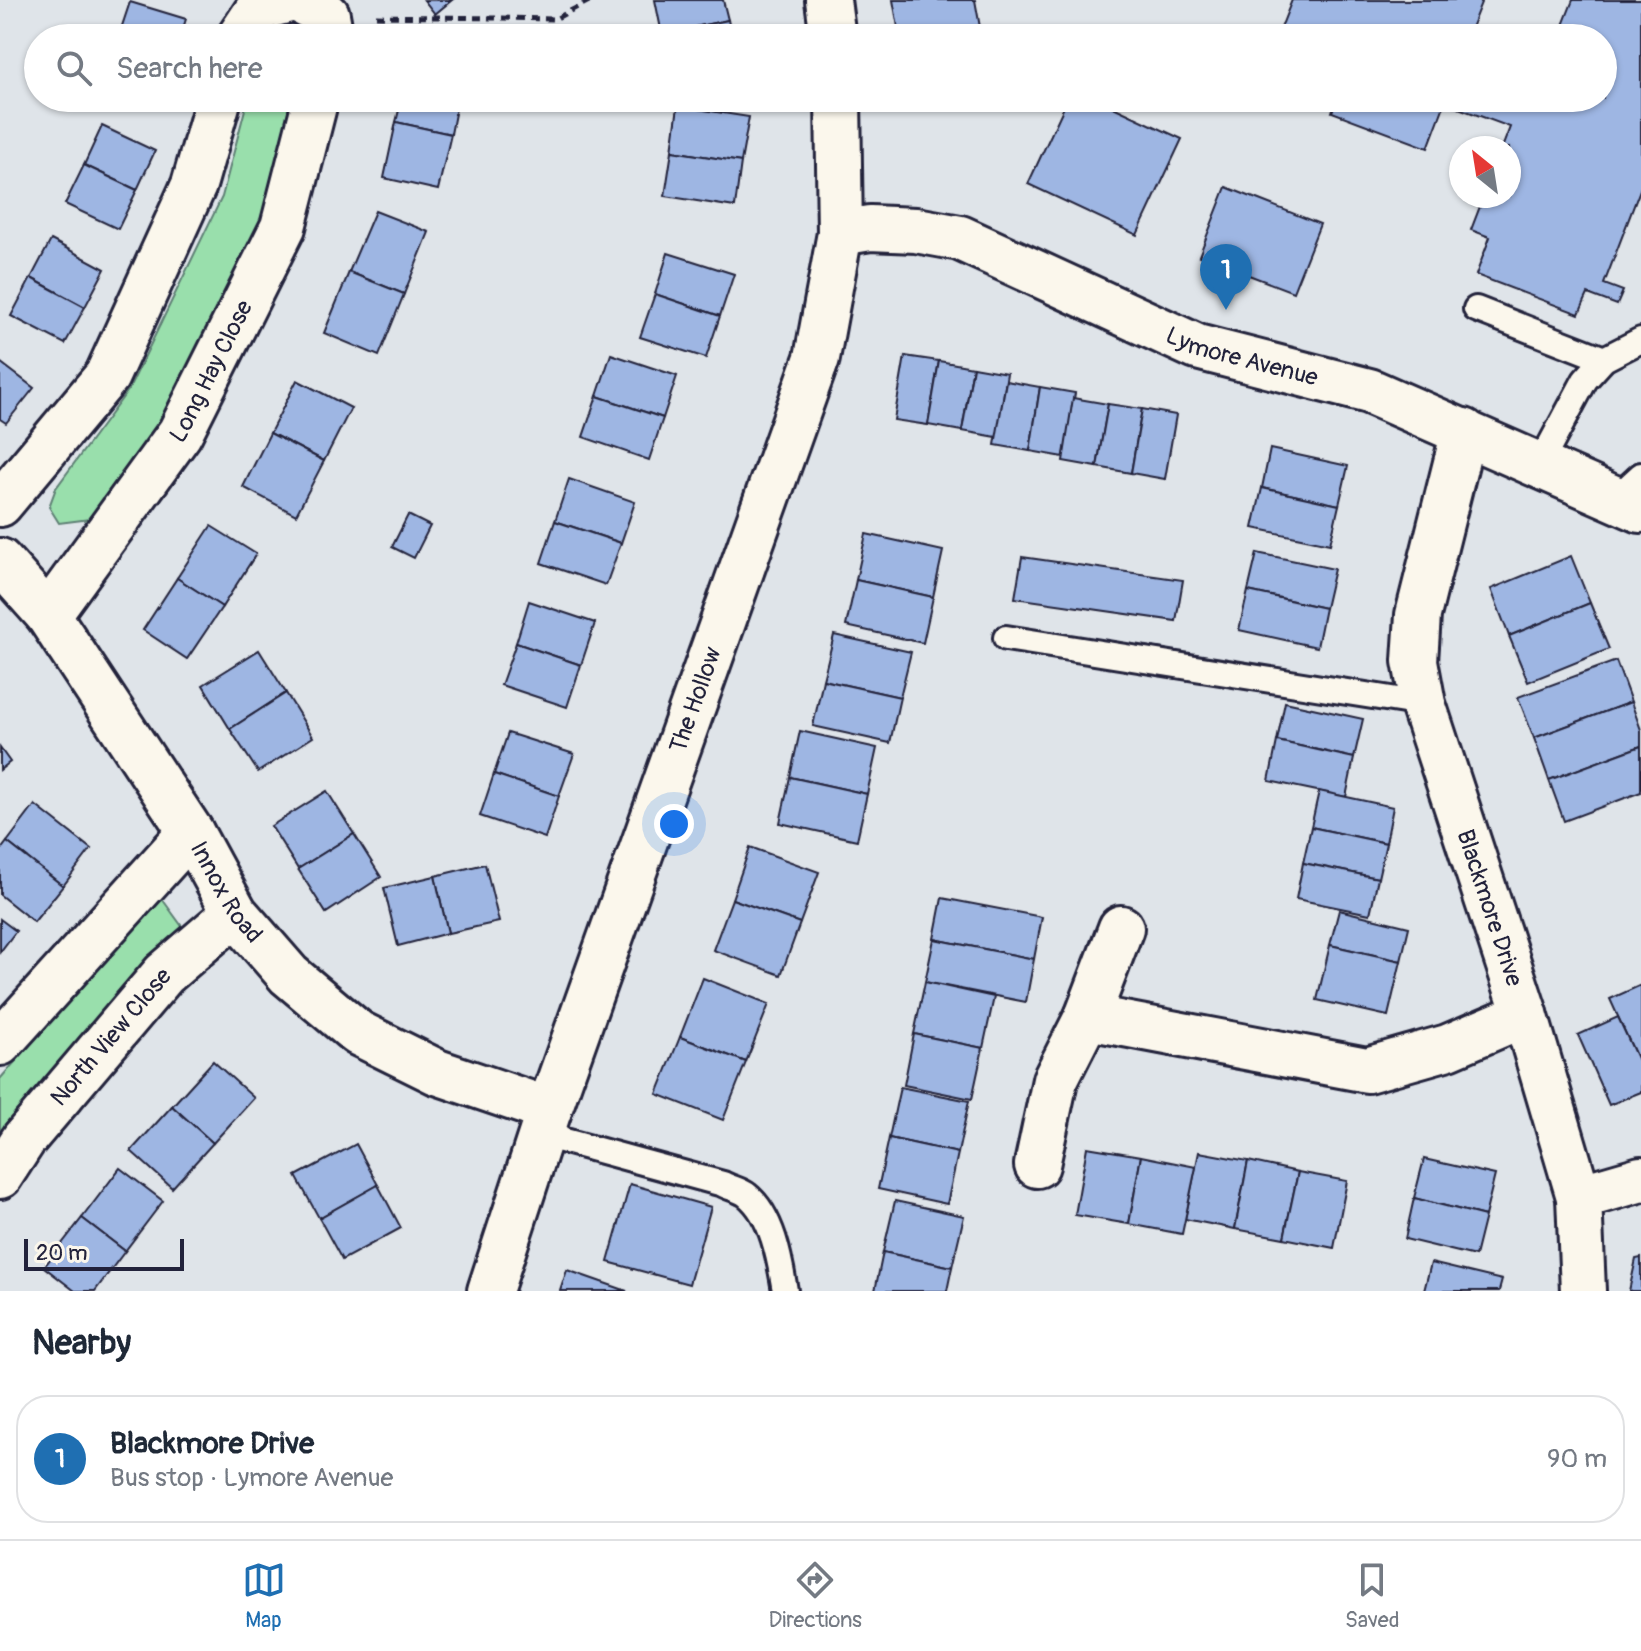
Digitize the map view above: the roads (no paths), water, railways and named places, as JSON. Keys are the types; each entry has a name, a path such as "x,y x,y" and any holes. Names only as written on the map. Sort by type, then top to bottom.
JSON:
{"street":[{"path":"828,0 831,24"},
{"path":"248,24 259,8 312,13"},
{"path":"0,504 107,376 194,185 215,112"},
{"name":"Long Hay Close","path":"48,615 180,433 283,227 312,112"},
{"name":"The Hollow","path":"490,1291 546,1123 817,358 840,233 838,112"},
{"name":"Lymore Avenue","path":"840,233 870,228 916,230 960,238 1197,347 1369,391 1540,464 1633,494"},
{"name":"Blackmore Drive","path":"1464,431 1418,615 1415,661 1423,704 1525,1014 1579,1197 1583,1291"},
{"name":"Innox Road","path":"0,561 48,615 191,832 235,913 289,975 358,1033 546,1123"},
{"path":"0,1043 191,832"},
{"name":"North View Close","path":"0,1176 24,1139 164,974 235,913"},
{"path":"1037,1165 1055,1080 1087,1017 1121,928"},
{"name":"Blackmore Drive","path":"1087,1017 1367,1070 1448,1047 1525,1014"},
{"path":"1579,1197 1641,1179"}],"lane":[{"path":"1476,309 1604,359"},
{"path":"1540,464 1585,380 1604,359 1641,340"},
{"path":"1006,638 1423,704"},
{"path":"546,1123 747,1195 762,1217 778,1253 785,1291"}],"place":[{"name":"Blackmore Drive","path":"1226,310"}]}
